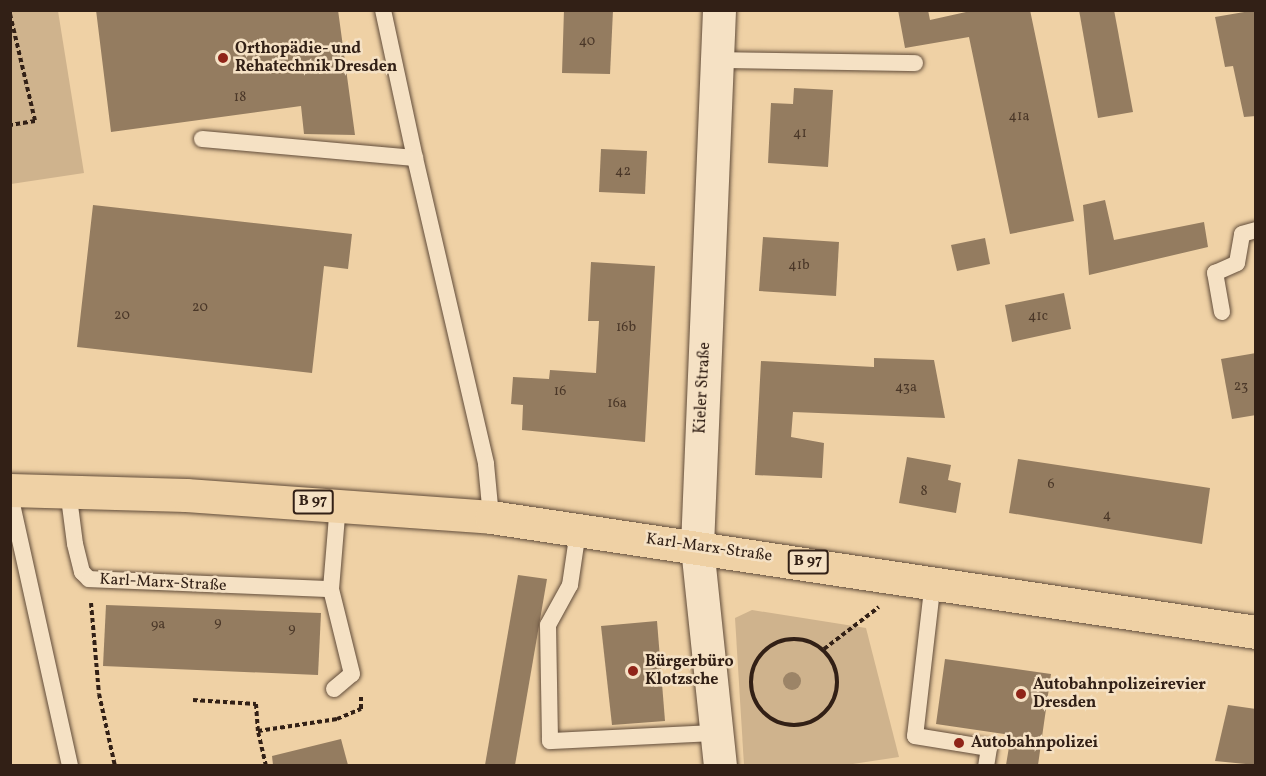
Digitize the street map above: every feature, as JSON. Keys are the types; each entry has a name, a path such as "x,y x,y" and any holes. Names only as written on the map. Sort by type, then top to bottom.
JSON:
{"main road":[{"name":"Karl-Marx-Straße","path":"10,490 68,490 339,504 491,517 933,581 1256,632"}],"street":[{"name":"Kieler Straße","path":"719,10 719,60 697,547 720,765"}],"lane":[{"path":"383,10 486,464 491,517"},
{"path":"719,60 915,63"},
{"path":"202,139 415,158"},
{"path":"1222,312 1215,273 1237,263 1242,234 1256,230"},
{"name":"Karl-Marx-Straße","path":"68,490 75,544 82,572 89,579 331,589"},
{"path":"10,495 70,765"},
{"path":"334,689 352,674 331,589 339,504"},
{"path":"578,531 570,585 548,625 550,741 716,733"},
{"path":"933,581 915,736 989,748 986,765"}],"path":[{"path":"10,14 35,121 10,125"},
{"path":"89,579 99,694 116,765"},
{"path":"824,649 873,614"},
{"path":"800,638 824,649 837,676 837,690 822,716 794,725 766,715 751,689 756,662 763,651 774,643 800,638"},
{"path":"193,700 256,704 258,731 266,765"},
{"path":"258,731 337,718"}],"shaded area":[{"path":"11,10 58,11 84,173 11,184"},
{"path":"752,610 866,628 899,757 846,765 744,765 735,618"}],"building":[{"name":"Orthopädie- und Rehatechnik Dresden","path":"96,10 338,10 355,135 304,134 301,106 111,132"},
{"path":"564,10 613,10 610,74 562,73"},
{"path":"898,10 928,10 930,20 975,10 1030,10 1074,221 1010,234 969,37 905,48"},
{"path":"1079,10 1114,10 1133,112 1098,118"},
{"path":"1256,10 1256,116 1244,117 1233,66 1225,67 1215,17"},
{"path":"794,88 833,90 828,167 768,163 771,103 793,104"},
{"path":"601,149 647,151 645,194 599,192"},
{"path":"1105,200 1114,240 1204,222 1208,247 1089,275 1083,205"},
{"path":"93,205 352,234 348,269 324,266 312,373 77,347"},
{"path":"763,237 839,242 836,296 759,291"},
{"path":"985,238 990,264 957,271 951,245"},
{"path":"591,262 655,266 645,442 522,430 523,405 511,404 513,377 549,379 550,370 596,373 599,321 588,321"},
{"path":"1064,293 1071,329 1012,342 1005,305"},
{"path":"1256,353 1256,415 1232,419 1221,359"},
{"path":"874,358 934,360 945,418 793,412 791,437 824,443 822,478 755,475 761,361 874,367"},
{"path":"907,457 951,465 948,480 961,483 956,513 899,503"},
{"path":"1018,459 1210,488 1202,544 1009,513"},
{"path":"518,575 547,579 515,765 485,765"},
{"path":"106,605 321,613 318,675 103,666"},
{"name":"Bürgerbüro Klotzsche","path":"657,621 665,721 612,725 601,626"},
{"path":"945,659 1051,674 1038,765 1006,765 1011,735 936,724"},
{"path":"1228,705 1256,709 1256,765 1215,761"},
{"path":"341,739 348,765 273,765 272,756"}],"place":[{"name":"Orthopädie- und Rehatechnik Dresden","path":"223,58"},
{"name":"Bürgerbüro Klotzsche","path":"633,671"},
{"name":"Autobahnpolizeirevier Dresden","path":"1021,694"},
{"name":"Autobahnpolizei","path":"959,743"}]}
